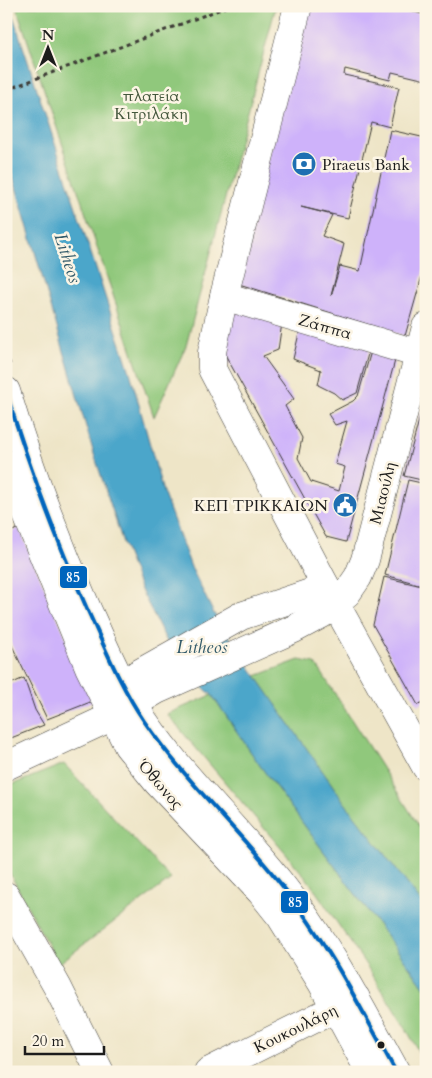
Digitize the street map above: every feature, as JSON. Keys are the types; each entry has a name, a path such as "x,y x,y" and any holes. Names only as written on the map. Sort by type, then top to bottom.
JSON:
{"street":[{"path":"298,6 224,296 212,352 212,369 330,594 426,767"},
{"name":"Ζάππα","path":"224,296 422,355"},
{"name":"Μιαούλη","path":"152,679 294,629 322,614 330,594 352,586 365,560 422,355 426,327"},
{"path":"9,381 33,477 123,703"},
{"path":"6,464 33,535 123,703 165,749 292,898 331,955 370,1072"},
{"path":"6,766 123,703 152,679 241,616 310,593 330,594"},
{"path":"6,896 58,988 100,1072"},
{"path":"346,1003 396,1072"},
{"name":"Κουκουλάρη","path":"208,1072 346,1003"}],"path":[{"path":"6,90 229,6"},
{"path":"6,354 9,381"}],"green space":[{"name":"πλατεία Κιτριλάκη","path":"16,6 276,6 186,346 154,417"},
{"path":"299,660 314,663 320,670 426,837 426,908 344,802 256,676"},
{"path":"212,695 261,767 426,989 426,1066 408,1032 370,971 308,880 167,714"},
{"path":"64,764 171,879 58,964 6,866 6,787"}],"water":[{"name":"Litheos","path":"6,6 8,6 14,19 130,372 163,492 191,567 213,612 256,676 344,802 426,908 426,989 261,767 212,695 180,668 140,588 126,552 94,454 6,153"}],"building":[{"path":"304,6 391,6 426,15 426,80 392,72 390,80 345,69 344,75 399,87 390,127 371,122 348,218 301,207 332,215 322,236 344,244 331,296 340,266 360,271 390,130 426,138 426,262 405,336 239,284"},
{"path":"234,300 283,316 278,350 263,356 294,399 285,406 302,438 298,458 311,482 339,491 345,467 335,464 347,421 335,425 328,414 353,401 358,396 372,348 397,353 346,542 326,537 222,349"},
{"path":"301,325 370,347 357,393 342,400 334,393 318,385 321,370 293,359"},
{"path":"426,398 426,481 404,476"},
{"path":"408,480 426,484 426,586 385,575"},
{"path":"6,509 12,524 6,526"},
{"path":"19,528 93,701 47,719 6,633 6,534"},
{"path":"384,577 426,587 426,700 418,705 373,625"},
{"path":"24,678 35,710 44,725 6,740 6,686"}],"transit line":[{"name":"85","path":"6,391 34,475 65,557 107,653 128,695 160,743 267,867 316,932 396,1072"}],"place":[{"name":"Piraeus Bank","path":"304,164"},
{"name":"ΚΕΠ ΤΡΙΚΚΑΙΩΝ","path":"345,505"}]}
